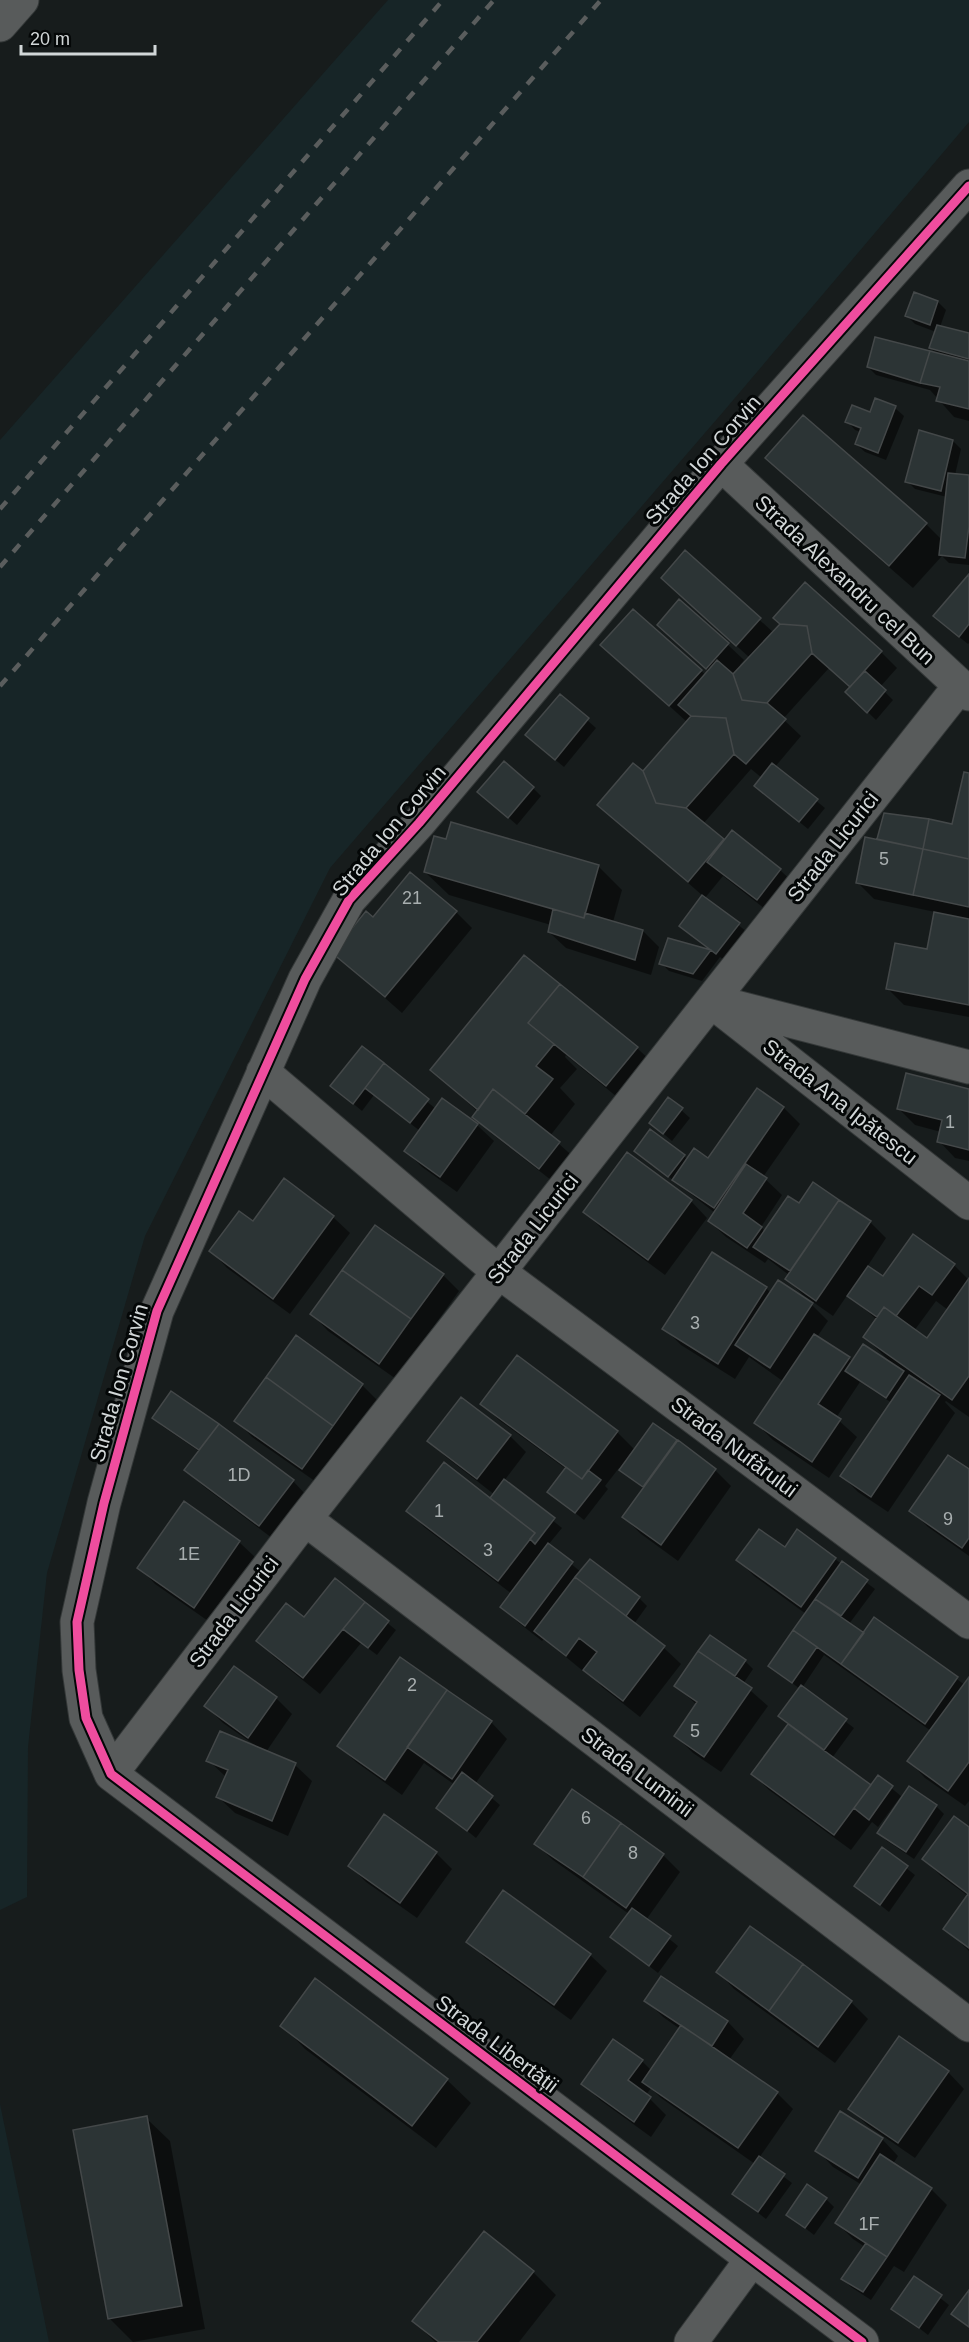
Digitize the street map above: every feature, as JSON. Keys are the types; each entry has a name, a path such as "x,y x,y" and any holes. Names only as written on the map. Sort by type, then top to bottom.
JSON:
{"street":[{"path":"0,26 22,0"},
{"name":"Strada Ion Corvin","path":"111,1774 86,1718 79,1670 76,1622 104,1503 157,1311 305,979 349,900 419,823 721,464 969,186"},
{"name":"Strada Alexandru cel Bun","path":"721,464 964,690"},
{"name":"Strada Licurici","path":"111,1774 305,1519 711,1001 964,690"},
{"path":"711,1001 969,1067"},
{"name":"Strada Ana Ipătescu","path":"711,1001 969,1203"},
{"name":"Strada Nufărului","path":"263,1072 499,1272 969,1622"},
{"name":"Strada Luminii","path":"305,1519 969,2025"},
{"name":"Strada Libertății","path":"111,1774 862,2342"},
{"path":"691,2342 752,2259"}],"shaded area":[{"path":"388,0 969,0 969,122 723,412 330,868 145,1236 47,1573 28,1747 27,1897 0,1910 0,440"},
{"path":"0,2104 49,2342 0,2342"}],"building":[{"path":"914,292 938,301 930,325 905,316"},
{"path":"937,325 969,333 969,359 929,348"},
{"path":"875,337 930,351 920,383 867,367"},
{"path":"930,351 969,361 969,409 936,401 940,387 920,383"},
{"path":"875,398 896,406 878,453 855,444 861,428 845,422 852,405 870,412"},
{"path":"803,415 927,523 889,566 765,458"},
{"path":"919,430 953,440 941,491 905,482"},
{"path":"948,473 969,475 969,526 965,558 939,555"},
{"path":"685,550 761,618 736,646 661,578"},
{"path":"969,574 969,624 959,637 933,616"},
{"path":"805,582 882,651 850,687 812,653 807,626 780,624 773,618"},
{"path":"679,599 729,643 706,669 657,625"},
{"path":"633,609 702,670 669,706 600,645"},
{"path":"780,624 807,626 812,653 767,703 742,700 733,674"},
{"path":"717,660 733,674 742,700 767,703 786,719 746,764 734,754 726,718 691,716 678,705"},
{"path":"865,671 886,690 867,713 845,692"},
{"path":"560,694 589,718 555,760 525,735"},
{"path":"691,716 726,718 734,754 686,808 656,803 643,771"},
{"path":"504,761 534,787 508,818 477,792"},
{"path":"633,763 643,771 656,803 686,808 724,839 688,882 597,805"},
{"path":"772,763 818,799 799,822 754,786"},
{"path":"964,772 969,773 969,859 923,849 929,819 952,824"},
{"path":"884,813 929,819 923,849 877,839"},
{"path":"451,822 599,865 584,918 424,872 434,836 446,839"},
{"path":"732,830 781,869 757,900 707,862"},
{"path":"865,837 923,849 913,895 856,883"},
{"path":"923,849 969,859 969,907 913,895"},
{"path":"410,872 457,911 385,997 332,953 366,911 373,917"},
{"path":"702,895 740,923 716,954 679,926"},
{"path":"553,909 584,918 585,913 643,930 635,960 548,932"},
{"path":"934,912 969,919 969,1005 886,989 895,943 927,949"},
{"path":"668,938 711,950 693,974 659,964"},
{"path":"524,955 560,984 528,1023 554,1044 536,1066 553,1079 525,1114 493,1089 478,1110 430,1070"},
{"path":"560,984 638,1047 606,1086 528,1023"},
{"path":"362,1046 384,1063 353,1104 330,1086"},
{"path":"384,1063 429,1099 410,1123 365,1088"},
{"path":"906,1073 969,1089 969,1150 937,1142 942,1120 897,1109"},
{"path":"757,1088 784,1107 714,1208 672,1180 694,1148 708,1158"},
{"path":"493,1089 560,1142 539,1169 472,1117"},
{"path":"668,1097 683,1108 663,1134 649,1123"},
{"path":"442,1098 478,1124 440,1177 404,1151"},
{"path":"650,1129 685,1155 668,1177 634,1151"},
{"path":"627,1152 692,1200 648,1260 583,1212"},
{"path":"746,1164 767,1178 743,1213 762,1227 747,1248 708,1221"},
{"path":"284,1178 334,1216 273,1299 209,1251 239,1211 253,1221"},
{"path":"813,1182 839,1200 790,1271 753,1247 788,1196 799,1203"},
{"path":"839,1200 871,1221 816,1301 785,1279"},
{"path":"375,1225 444,1274 411,1319 342,1270"},
{"path":"913,1234 955,1264 932,1295 919,1286 896,1316 884,1307 877,1317 847,1296 868,1266 883,1276"},
{"path":"712,1252 767,1287 718,1364 662,1329"},
{"path":"342,1270 411,1319 379,1364 310,1314"},
{"path":"969,1278 969,1376 952,1400 863,1337 884,1307 927,1338"},
{"path":"778,1280 813,1303 770,1368 735,1345"},
{"path":"814,1334 850,1357 818,1404 841,1419 812,1462 754,1423"},
{"path":"296,1335 363,1384 333,1426 266,1377"},
{"path":"863,1344 904,1371 886,1398 845,1371"},
{"path":"517,1355 618,1431 582,1479 480,1404"},
{"path":"909,1375 940,1395 871,1497 840,1476"},
{"path":"266,1377 333,1426 302,1469 234,1421"},
{"path":"171,1391 219,1424 199,1450 152,1418"},
{"path":"461,1397 511,1435 477,1479 427,1441"},
{"path":"653,1423 677,1440 643,1487 619,1470"},
{"path":"219,1424 294,1480 259,1526 184,1470"},
{"path":"678,1440 716,1469 661,1545 622,1517"},
{"path":"948,1455 969,1469 969,1538 962,1548 909,1511"},
{"path":"444,1462 535,1533 498,1581 406,1511"},
{"path":"566,1467 582,1479 588,1470 601,1480 575,1513 547,1492"},
{"path":"504,1479 555,1518 535,1544 530,1539 535,1533 490,1498"},
{"path":"184,1501 240,1541 194,1608 137,1568"},
{"path":"759,1529 785,1547 797,1529 836,1558 801,1607 736,1560"},
{"path":"548,1543 573,1562 525,1626 500,1607"},
{"path":"590,1559 640,1597 626,1616 575,1577"},
{"path":"842,1561 868,1580 841,1616 815,1599"},
{"path":"575,1577 665,1646 623,1701 583,1670 597,1652 579,1638 566,1656 534,1631"},
{"path":"335,1578 365,1602 303,1678 256,1641 286,1603 304,1617"},
{"path":"815,1599 864,1633 841,1664 793,1630"},
{"path":"365,1602 389,1621 368,1648 343,1629"},
{"path":"874,1617 958,1677 925,1724 841,1664"},
{"path":"793,1630 817,1647 792,1683 768,1666"},
{"path":"710,1635 746,1660 735,1676 698,1651"},
{"path":"698,1651 752,1688 704,1757 674,1736 697,1702 674,1686"},
{"path":"400,1657 447,1690 385,1780 337,1746"},
{"path":"234,1666 277,1697 248,1738 204,1706"},
{"path":"969,1677 969,1762 948,1791 907,1761"},
{"path":"801,1685 847,1719 824,1750 778,1716"},
{"path":"447,1690 492,1721 452,1779 407,1747"},
{"path":"788,1724 871,1785 834,1835 751,1774"},
{"path":"220,1731 296,1763 272,1821 216,1797 228,1770 206,1761"},
{"path":"462,1772 493,1796 467,1831 436,1808"},
{"path":"878,1775 893,1786 869,1820 854,1808"},
{"path":"909,1786 937,1805 906,1852 877,1833"},
{"path":"572,1789 621,1823 583,1877 534,1844"},
{"path":"384,1814 437,1852 400,1903 348,1866"},
{"path":"954,1816 969,1827 969,1948 943,1929 968,1894 922,1859"},
{"path":"621,1823 664,1854 626,1908 583,1877"},
{"path":"882,1847 908,1866 880,1905 854,1886"},
{"path":"503,1890 591,1954 554,2005 466,1942"},
{"path":"632,1908 671,1936 649,1966 610,1937"},
{"path":"750,1926 803,1964 769,2011 716,1972"},
{"path":"803,1964 852,2001 818,2047 769,2011"},
{"path":"661,1976 728,2021 712,2046 644,2001"},
{"path":"315,1978 448,2079 412,2126 280,2026"},
{"path":"681,2025 778,2092 738,2148 642,2082"},
{"path":"899,2036 949,2071 898,2143 848,2109"},
{"path":"613,2039 643,2060 628,2080 651,2097 634,2122 581,2084"},
{"path":"840,2111 883,2138 858,2178 815,2151"},
{"path":"147,2116 182,2306 108,2319 73,2130"},
{"path":"880,2154 932,2188 887,2257 835,2223"},
{"path":"759,2156 785,2174 758,2212 732,2194"},
{"path":"807,2184 827,2198 805,2228 786,2215"},
{"path":"484,2231 534,2271 477,2342 439,2342 412,2321"},
{"path":"866,2243 887,2257 863,2292 841,2279"},
{"path":"914,2276 942,2295 919,2328 891,2309"},
{"path":"969,2290 969,2327 951,2314"}],"railway":[{"path":"0,509 443,0"},
{"path":"0,567 494,0"},
{"path":"0,686 601,0"}],"cycle path":[{"path":"862,2342 111,1774 86,1718 79,1670 77,1622 104,1503 157,1311 305,979 349,900 419,823 721,464 969,186"}]}
